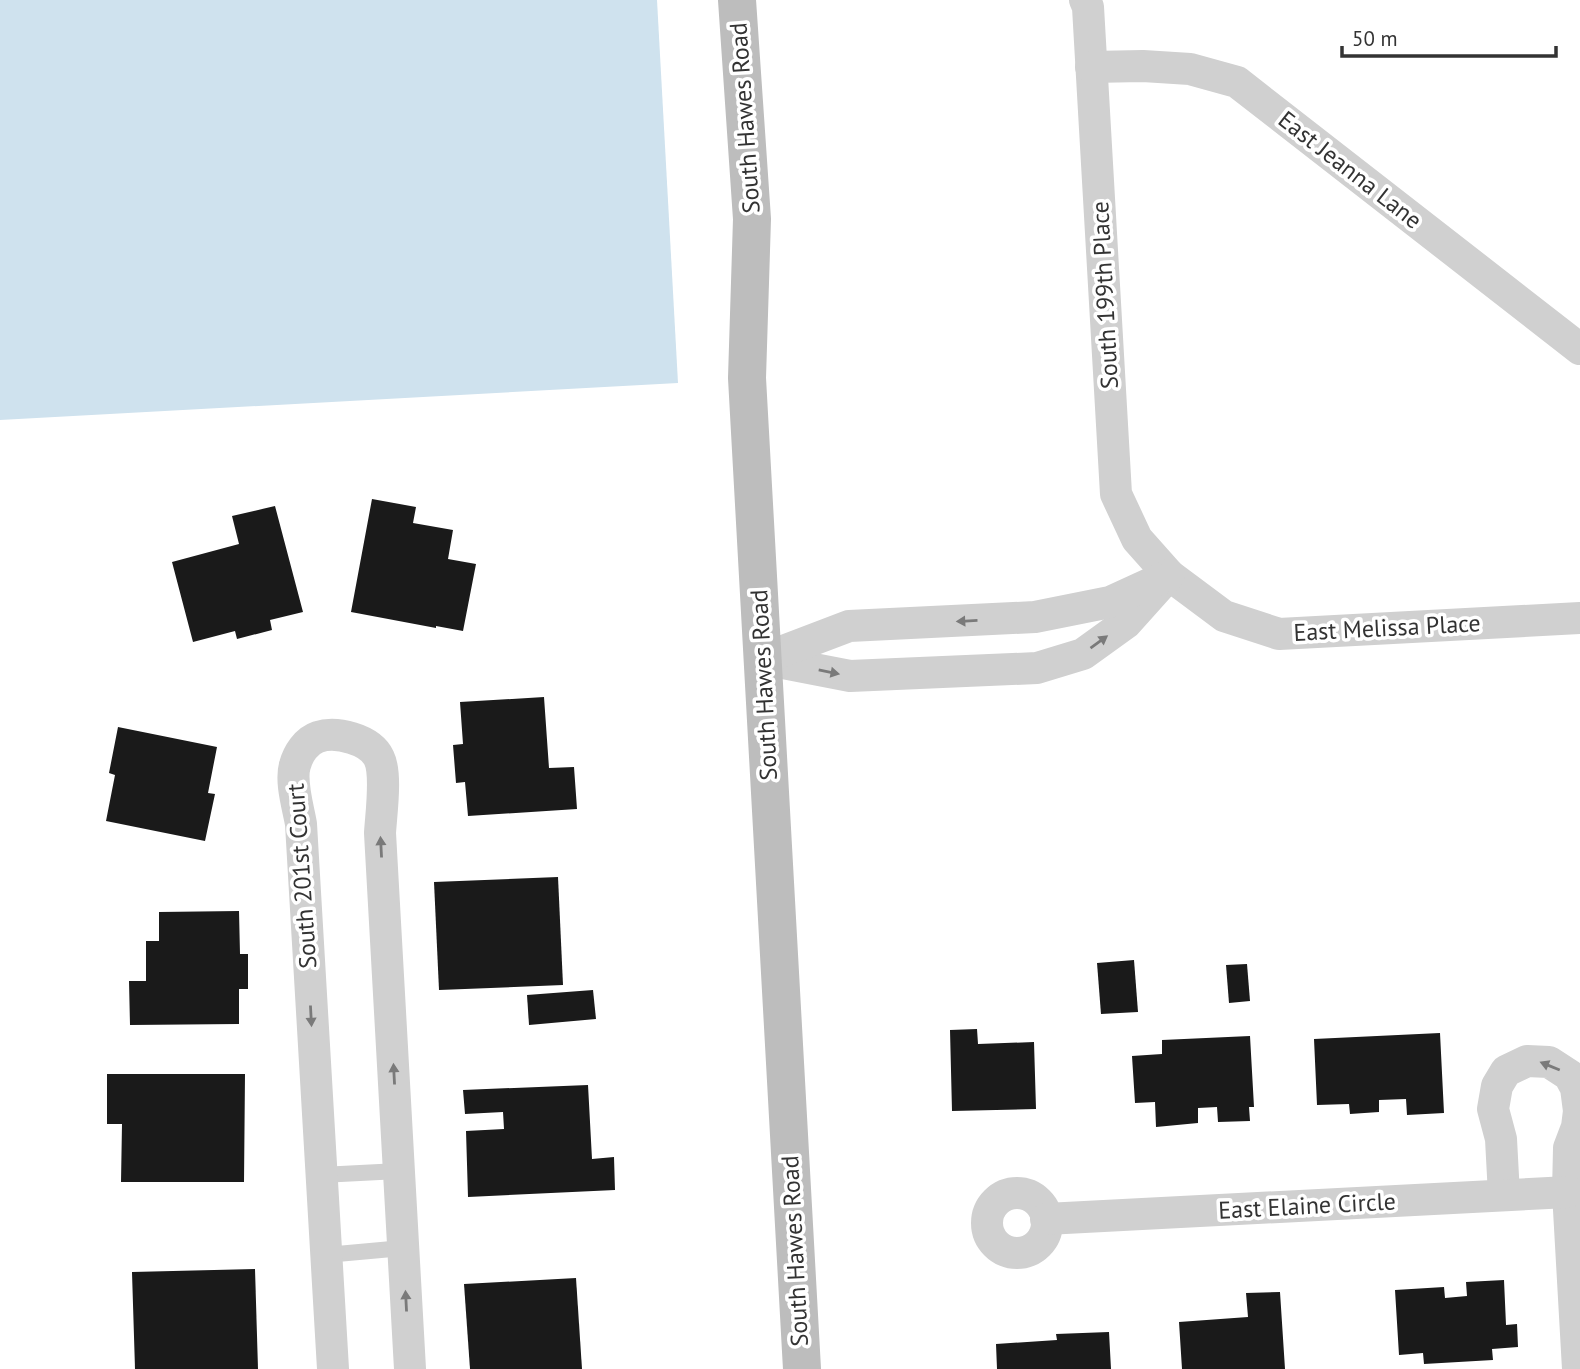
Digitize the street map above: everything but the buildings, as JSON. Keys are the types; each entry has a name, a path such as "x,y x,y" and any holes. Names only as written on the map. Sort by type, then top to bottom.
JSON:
{"main road":[{"name":"South Hawes Road","path":"737,0 752,219 747,379 802,1369"}],"street":[{"name":"South 199th Place","path":"1085,0 1088,7 1116,494 1138,538 1169,575"},
{"name":"East Jeanna Lane","path":"1091,67 1191,69 1237,82 1580,349"},
{"path":"762,659 849,626 1035,617 1110,602 1169,575"},
{"path":"762,659 850,676 1037,668 1083,654 1126,623 1169,575"},
{"name":"East Melissa Place","path":"1169,575 1224,616 1279,634 1580,618"},
{"path":"1006,619 1008,670"},
{"name":"South 201st Court","path":"333,1369 300,824 294,767 303,747 317,737 343,735 365,743 379,758 383,784 380,833 410,1369"},
{"path":"1504,1195 1501,1139 1493,1109 1497,1086 1506,1071 1527,1061 1549,1062 1569,1075 1576,1088 1579,1111 1577,1127 1569,1149 1568,1192 1578,1369"},
{"name":"East Elaine Circle","path":"1046,1220 1568,1192"}],"lane":[{"path":"321,1175 399,1171"},
{"path":"326,1255 403,1248"}],"water":[{"path":"0,0 657,0 678,383 0,420"}]}
